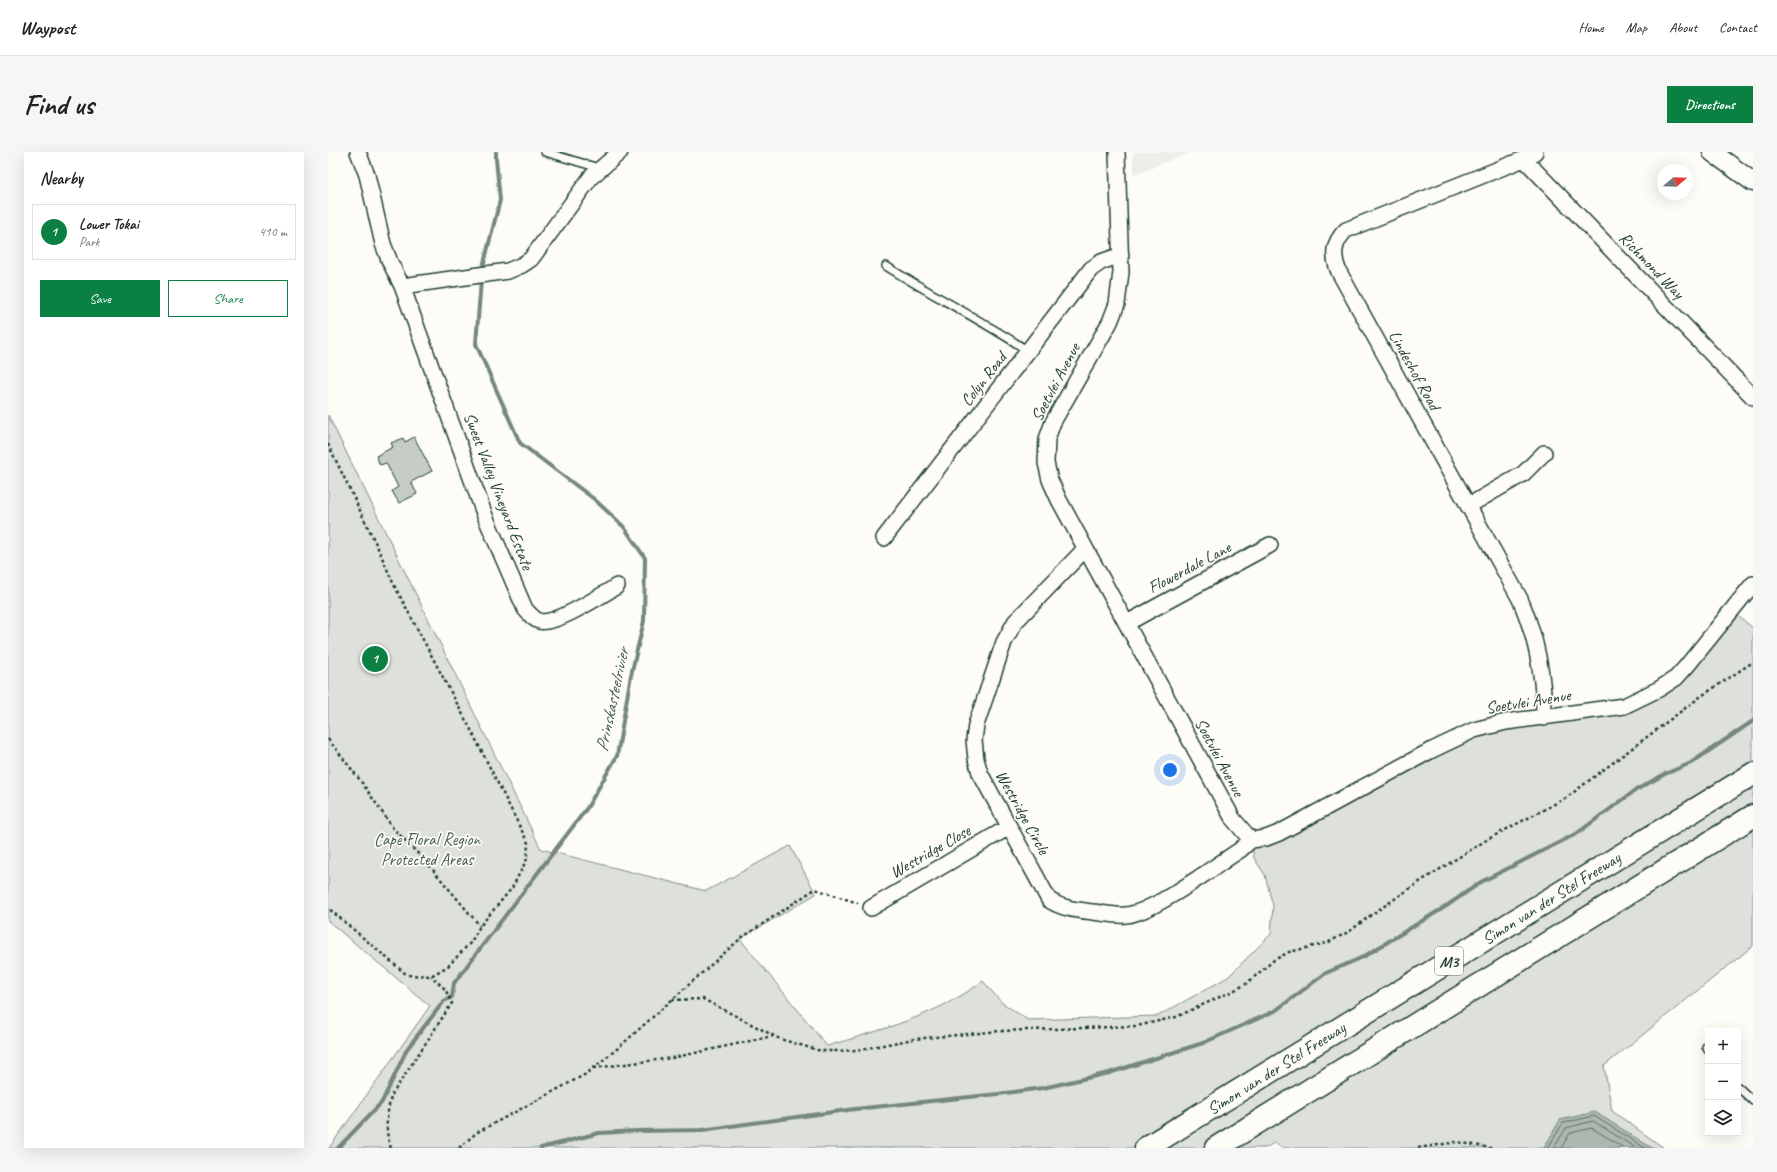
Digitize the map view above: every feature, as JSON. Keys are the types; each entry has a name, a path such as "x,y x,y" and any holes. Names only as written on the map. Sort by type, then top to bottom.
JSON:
{"highway":[{"name":"Simon van der Stel Freeway","path":"1146,1148 1753,774"},
{"name":"Simon van der Stel Freeway","path":"1216,1148 1753,816"}],"street":[{"name":"Sweet Valley Vineyard Estate","path":"358,152 367,175 384,244 390,262 402,286 485,516 525,609 538,621 552,620 617,586"},
{"path":"402,286 508,271 522,265 531,259 591,177 620,152"},
{"name":"Soetvlei Avenue","path":"1117,152 1121,255 1120,289 1117,304 1110,322 1053,422 1046,449 1046,463 1050,480 1085,549 1127,623 1233,819 1251,840 1266,838 1279,833 1458,736 1491,725 1624,706 1659,689 1676,678 1686,667 1753,584"},
{"path":"1712,152 1753,182"},
{"name":"Richmond Way","path":"1529,156 1752,393"},
{"name":"Lindeshof Road","path":"1529,156 1346,230 1340,236 1335,246 1335,263 1520,600 1532,628 1537,649 1544,718"},
{"name":"Colyn Road","path":"884,538 1091,269 1101,262 1121,255"},
{"path":"1468,506 1523,474 1544,453"},
{"name":"Flowerdale Lane","path":"1127,623 1270,545"},
{"name":"Westridge Circle","path":"1085,549 1015,622 1010,630 1004,642 976,725 974,740 975,753 980,774 1049,900 1070,910 1126,916 1148,908 1161,901 1240,850 1251,840"},
{"name":"Westridge Close","path":"871,908 1009,827"}],"lane":[{"path":"545,152 600,168"},
{"path":"886,266 919,288 964,311 1028,351"},
{"path":"1741,1091 1753,1101"}],"path":[{"path":"328,444 394,585 471,730 528,843 527,859 512,888 480,926 471,942 448,966 431,976 407,975 328,908"},
{"path":"672,1000 704,999 774,1036 821,1051 857,1050 914,1039 1001,1031 1137,1026 1176,1017 1246,984 1274,960 1289,952 1327,942 1350,931 1421,881 1488,839 1566,798 1700,697 1753,662"},
{"path":"328,739 360,780 393,828 428,864 480,926"},
{"path":"460,1148 476,1133 586,1074 740,939 815,889 871,908"},
{"path":"391,1148 387,1135 387,1114 391,1096 452,1003 445,989 431,976"},
{"path":"592,1068 672,1058 774,1036"},
{"path":"1418,1148 1457,1142 1491,1148"}],"shaded area":[{"path":"1133,152 1191,152 1134,174"}],"green space":[{"name":"Cape Floral Region Protected Areas","path":"328,415 541,849 706,891 790,846 816,894 740,939 827,1046 888,1027 928,1012 966,993 983,981 1001,1002 1028,1020 1158,1016 1228,977 1271,934 1273,906 1265,875 1254,858 1251,840 1458,737 1624,706 1659,689 1732,611 1753,628 1753,946 1604,1066 1612,1111 1664,1148 1282,1148 1275,1142 1266,1148 329,1148 430,1006 328,921"}],"water":[{"path":"1595,1112 1652,1148 1544,1148 1560,1120"}],"building":[{"path":"414,437 432,471 411,482 417,494 399,503 392,491 398,487 386,463 380,465 376,456 393,447 391,443 403,438 405,442"}],"waterway":[{"name":"Prinskasteelrivier","path":"483,267 500,200 496,152"},
{"name":"Prinskasteelrivier","path":"338,1148 382,1102 407,1049 444,1001 452,997 454,983 587,808 617,756 631,675 644,621 645,558 624,527 594,499 520,443 476,344 481,280"},
{"path":"541,1148 599,1133 702,1130 855,1109 1043,1088 1109,1073 1203,1043 1275,1011 1326,973 1363,957 1445,907 1481,882 1576,834 1636,790 1665,774 1691,763 1753,721"}],"place":[{"name":"Lower Tokai","path":"375,659"}]}
